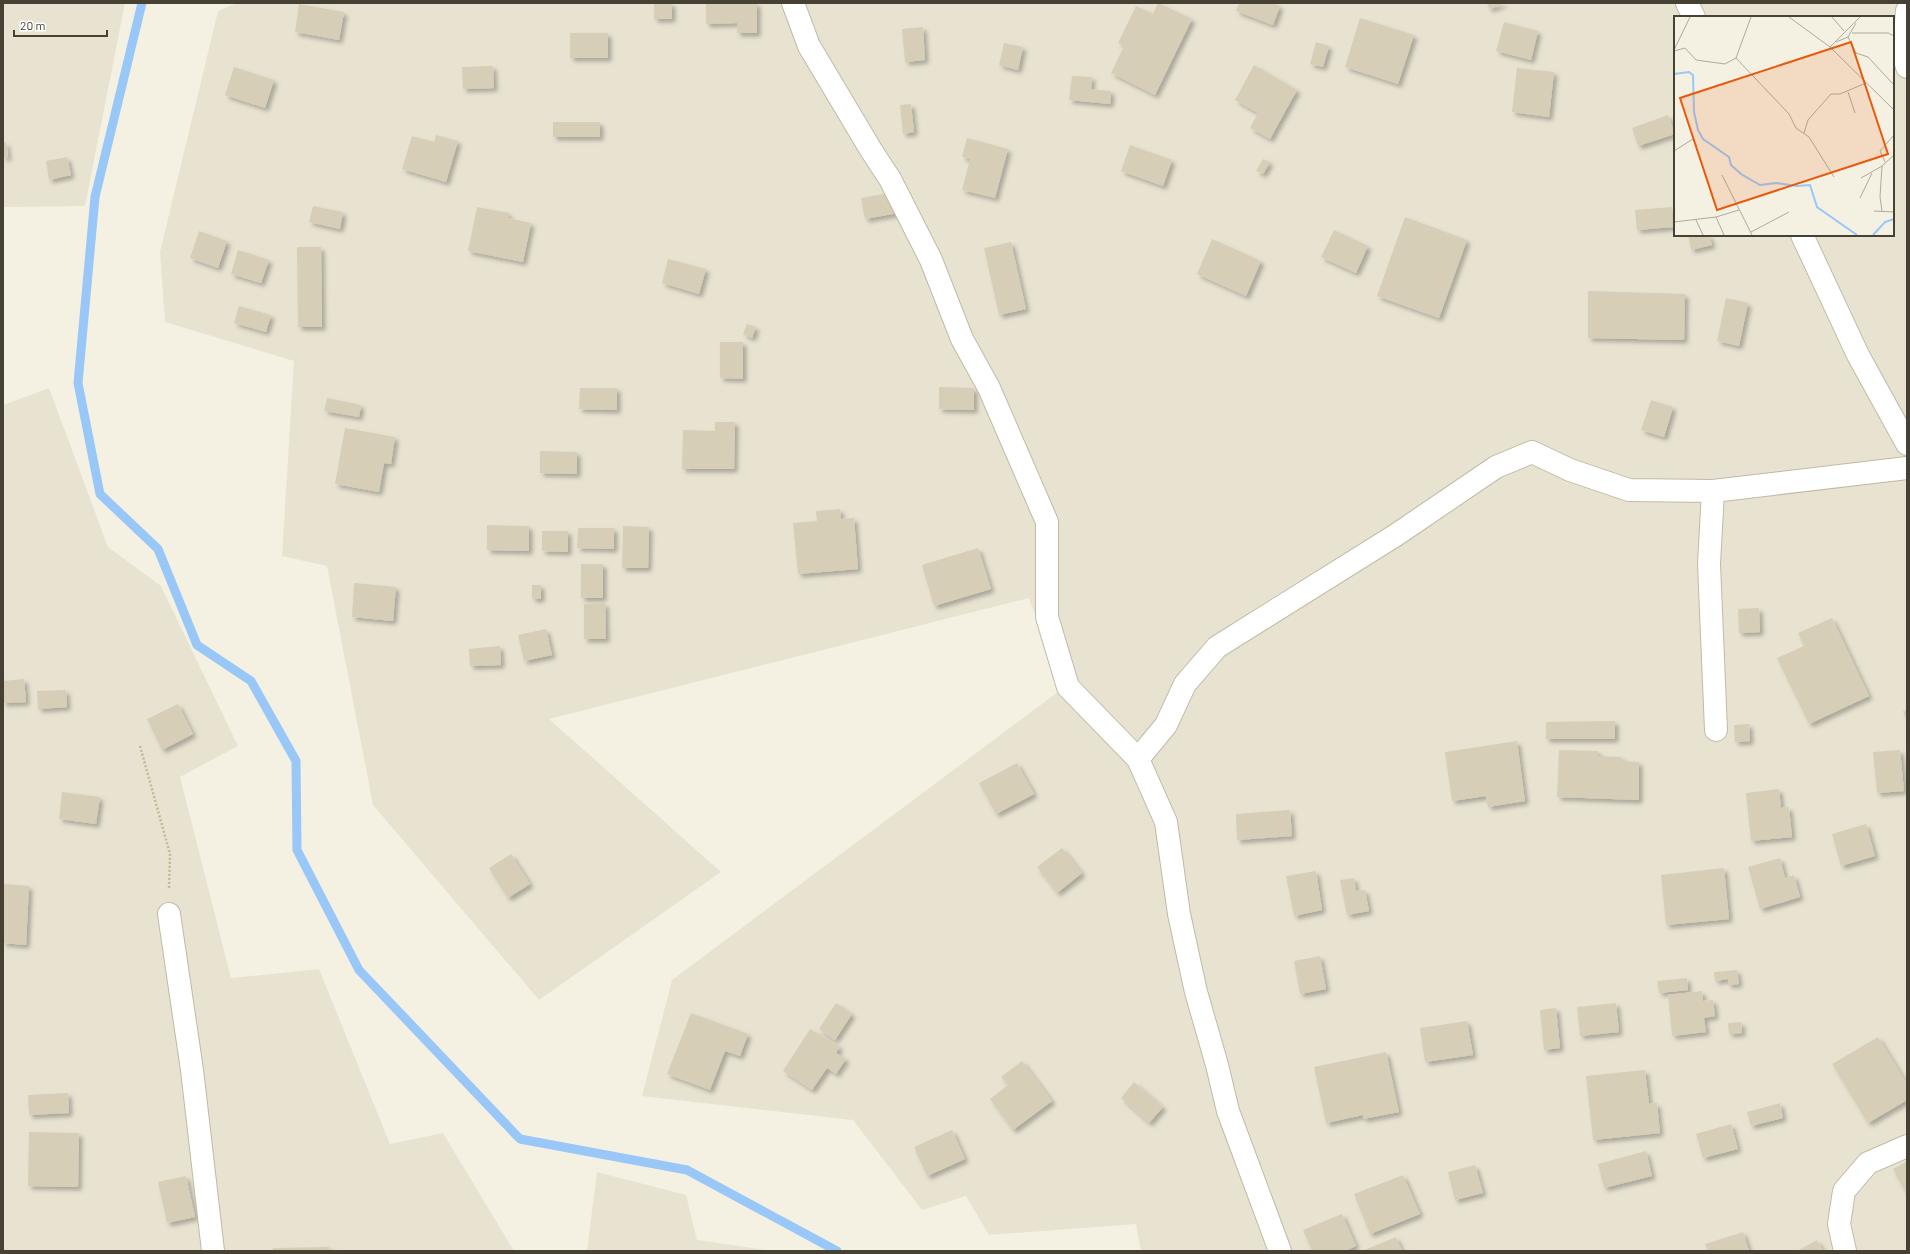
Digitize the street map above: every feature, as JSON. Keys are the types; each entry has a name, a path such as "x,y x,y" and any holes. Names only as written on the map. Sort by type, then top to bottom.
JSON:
{"street":[{"path":"793,3 809,46 890,179 932,260 962,339 989,388 1047,522 1047,617 1068,687 1138,759 1166,822 1179,914 1196,992 1217,1065 1228,1111 1280,1251"},
{"path":"1687,3 1694,16"},
{"path":"1907,12 1904,53 1907,68"},
{"path":"1802,236 1858,355 1907,444"},
{"path":"1138,759 1166,725 1185,684 1217,647 1396,535 1496,467 1532,452 1570,470 1629,490 1713,491 1907,468"},
{"path":"1713,491 1709,564 1716,730"},
{"path":"168,914 192,1070 213,1251"},
{"path":"1845,1251 1839,1224 1844,1191 1868,1163 1907,1146"}],"path":[{"path":"140,746 170,854 168,914"}],"shaded area":[{"path":"3,3 125,3 85,206 3,207"},
{"path":"237,3 1907,3 1907,1251 1141,1251 1136,1224 989,1235 966,1196 922,1210 853,1120 642,1096 672,980 1062,689 1029,598 549,719 721,872 539,1000 373,805 327,566 282,556 294,361 165,322 160,252 218,11"},
{"path":"49,388 108,547 161,586 238,746 180,777 231,978 319,969 390,1144 443,1133 514,1251 3,1251 3,405"},
{"path":"597,1172 686,1195 697,1240 772,1251 587,1251"}],"building":[{"path":"654,3 672,3 672,19 654,19"},
{"path":"706,3 757,3 757,33 737,33 737,23 706,24"},
{"path":"1158,3 1192,19 1155,95 1111,73 1124,46 1118,43 1136,6 1153,14"},
{"path":"1239,3 1272,3 1280,6 1273,25 1236,11"},
{"path":"1487,3 1506,3 1489,9"},
{"path":"299,4 344,12 339,40 295,32"},
{"path":"1360,18 1414,35 1398,84 1345,67"},
{"path":"1504,22 1538,31 1531,60 1496,51"},
{"path":"923,27 925,60 905,62 902,29"},
{"path":"570,33 608,33 608,58 570,58"},
{"path":"1316,42 1329,46 1323,67 1310,64"},
{"path":"1004,43 1023,47 1018,70 999,65"},
{"path":"1254,65 1297,90 1270,139 1250,128 1258,113 1235,100"},
{"path":"493,66 494,88 463,89 462,67"},
{"path":"234,67 274,80 265,108 225,95"},
{"path":"1517,68 1554,72 1549,117 1512,112"},
{"path":"1072,76 1092,77 1091,89 1111,91 1110,104 1069,100"},
{"path":"911,104 914,132 903,134 900,105"},
{"path":"1668,115 1674,134 1638,146 1632,128"},
{"path":"553,122 600,122 600,137 553,137"},
{"path":"436,135 458,141 446,182 402,169 412,136 434,142"},
{"path":"967,138 1008,149 995,198 962,190 970,159 962,157"},
{"path":"6,142 8,157 3,158 3,143"},
{"path":"1130,145 1172,160 1163,186 1121,171"},
{"path":"67,157 71,175 49,180 46,161"},
{"path":"1263,159 1270,162 1263,174 1256,171"},
{"path":"894,192 898,213 865,219 861,198"},
{"path":"313,206 343,212 340,229 309,222"},
{"path":"477,207 509,213 508,218 531,223 523,262 468,251"},
{"path":"1672,207 1673,227 1637,230 1635,210"},
{"path":"1405,217 1467,240 1439,318 1377,296"},
{"path":"1334,230 1368,246 1356,273 1321,257"},
{"path":"199,231 227,241 218,268 190,258"},
{"path":"1688,236 1709,236 1712,245 1691,250"},
{"path":"1212,239 1261,261 1246,296 1197,274"},
{"path":"1011,242 1026,309 999,315 984,248"},
{"path":"297,247 321,247 322,327 298,327"},
{"path":"238,250 269,260 261,283 231,274"},
{"path":"668,259 706,269 699,294 662,283"},
{"path":"1588,291 1685,294 1684,340 1588,338"},
{"path":"1726,298 1748,303 1739,346 1717,341"},
{"path":"239,306 271,315 266,332 234,323"},
{"path":"747,324 756,327 752,338 743,334"},
{"path":"720,342 743,342 743,379 720,378"},
{"path":"939,387 974,388 974,410 939,409"},
{"path":"580,388 617,388 617,410 579,409"},
{"path":"327,398 361,405 359,417 324,411"},
{"path":"1651,400 1673,407 1664,437 1641,430"},
{"path":"715,422 735,422 734,469 682,469 683,430 715,431"},
{"path":"345,428 395,437 391,464 384,463 379,492 335,484"},
{"path":"540,451 577,452 577,474 540,473"},
{"path":"840,509 841,519 854,518 858,569 798,574 793,523 817,521 816,511"},
{"path":"487,525 529,526 529,551 487,550"},
{"path":"623,526 649,527 648,568 622,568"},
{"path":"578,528 614,528 614,549 577,548"},
{"path":"542,531 568,531 568,552 542,551"},
{"path":"978,548 991,589 934,606 922,565"},
{"path":"581,564 603,564 603,598 581,598"},
{"path":"354,583 396,587 393,621 352,617"},
{"path":"532,585 541,585 541,599 532,599"},
{"path":"605,603 606,639 584,639 584,604"},
{"path":"1759,608 1760,632 1739,633 1738,609"},
{"path":"1832,618 1869,696 1809,724 1777,658 1804,646 1798,633"},
{"path":"546,629 552,655 524,661 518,635"},
{"path":"500,646 501,665 470,666 469,649"},
{"path":"24,679 26,702 3,703 3,681"},
{"path":"66,690 67,707 38,709 37,691"},
{"path":"178,704 193,734 162,750 147,719"},
{"path":"1907,710 1907,722 1903,711"},
{"path":"1615,721 1615,739 1546,739 1546,722"},
{"path":"1749,724 1750,741 1735,742 1734,725"},
{"path":"1517,741 1525,801 1488,807 1486,796 1452,801 1445,752"},
{"path":"1559,750 1598,751 1598,756 1622,757 1622,761 1639,762 1639,800 1557,797"},
{"path":"1900,750 1904,791 1877,793 1873,752"},
{"path":"1017,763 1034,794 996,814 979,783"},
{"path":"1779,789 1781,808 1789,807 1792,837 1751,841 1746,793"},
{"path":"62,792 100,797 96,824 59,819"},
{"path":"1290,810 1292,836 1237,840 1236,814"},
{"path":"1866,824 1875,856 1841,866 1832,834"},
{"path":"1062,848 1082,873 1057,893 1037,867"},
{"path":"511,854 530,884 508,898 489,868"},
{"path":"1780,858 1785,878 1794,875 1800,897 1760,909 1748,867"},
{"path":"1724,868 1729,919 1666,925 1661,875"},
{"path":"1316,871 1322,910 1294,916 1286,876"},
{"path":"1354,878 1356,891 1365,890 1369,911 1347,915 1340,880"},
{"path":"3,884 29,886 26,945 3,943"},
{"path":"1320,956 1326,989 1300,994 1294,961"},
{"path":"1737,970 1739,984 1728,985 1728,979 1715,981 1714,972"},
{"path":"1687,978 1688,990 1659,993 1657,981"},
{"path":"1702,991 1703,1001 1713,1000 1715,1016 1704,1018 1706,1032 1672,1036 1668,995"},
{"path":"836,1003 852,1014 835,1040 819,1029"},
{"path":"1616,1003 1619,1032 1580,1036 1577,1007"},
{"path":"1556,1008 1560,1048 1544,1050 1540,1010"},
{"path":"691,1013 748,1034 740,1056 725,1051 710,1090 667,1074"},
{"path":"1467,1021 1473,1055 1425,1062 1420,1028"},
{"path":"1741,1022 1742,1033 1729,1034 1728,1023"},
{"path":"810,1029 840,1047 836,1053 846,1059 836,1074 827,1068 812,1090 783,1071"},
{"path":"1878,1037 1907,1084 1907,1100 1868,1123 1832,1064"},
{"path":"1386,1052 1399,1112 1363,1119 1363,1115 1326,1123 1314,1067"},
{"path":"1022,1061 1052,1101 1013,1130 990,1099 1008,1085 1001,1077"},
{"path":"1645,1070 1649,1104 1657,1103 1660,1133 1593,1140 1586,1076"},
{"path":"1134,1082 1163,1107 1149,1123 1121,1098"},
{"path":"68,1093 69,1113 29,1115 28,1095"},
{"path":"1780,1103 1783,1118 1751,1126 1747,1112"},
{"path":"1731,1124 1738,1149 1703,1158 1696,1134"},
{"path":"952,1130 965,1159 927,1176 914,1147"},
{"path":"29,1132 79,1133 78,1187 28,1186"},
{"path":"1646,1151 1652,1176 1604,1188 1598,1164"},
{"path":"1907,1161 1907,1195 1893,1169"},
{"path":"1475,1165 1483,1193 1455,1200 1448,1172"},
{"path":"1403,1175 1420,1214 1370,1234 1354,1194"},
{"path":"186,1176 195,1217 167,1223 158,1182"},
{"path":"1342,1214 1356,1246 1345,1251 1312,1251 1303,1230"},
{"path":"1743,1232 1749,1251 1708,1251 1705,1244"},
{"path":"1396,1237 1402,1251 1362,1251"},
{"path":"1817,1240 1823,1251 1797,1251"},
{"path":"329,1247 329,1251 273,1251 273,1248"}],"waterway":[{"path":"142,3 95,197 78,383 100,494 158,549 197,645 251,681 296,761 297,850 359,970 520,1139 687,1170 837,1251"}]}
